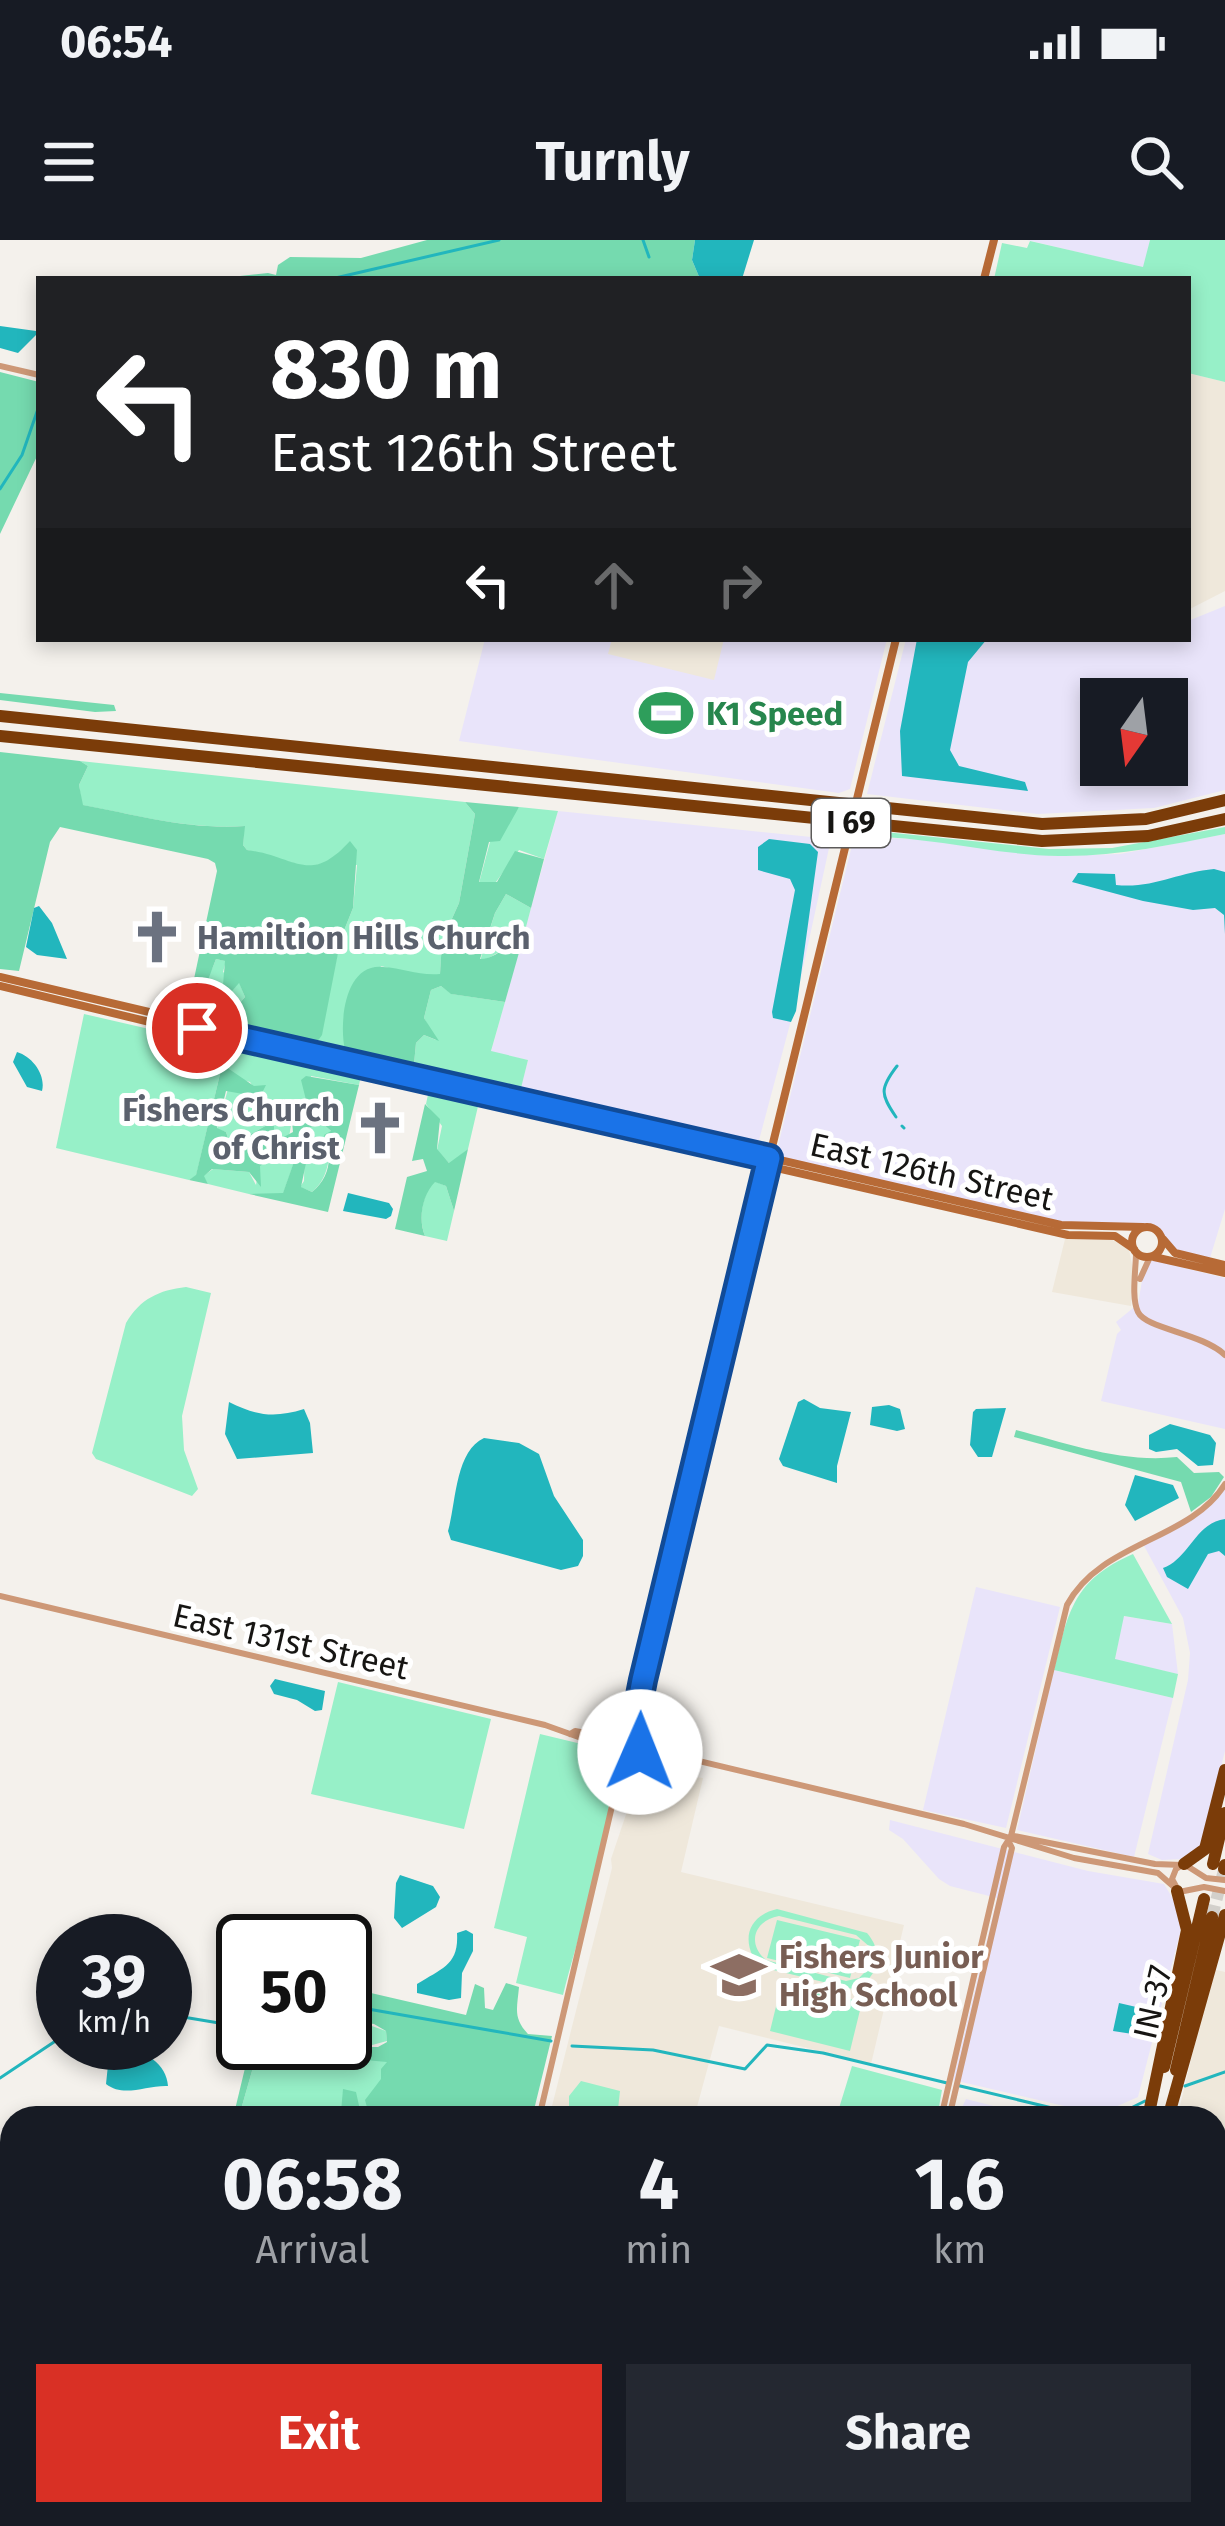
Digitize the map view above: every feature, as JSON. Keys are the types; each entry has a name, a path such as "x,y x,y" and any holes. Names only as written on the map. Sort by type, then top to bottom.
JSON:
{"highway":[{"name":"I 69","path":"0,716 1042,824 1146,819 1225,800"},
{"name":"I 69","path":"0,736 1042,841 1130,838 1225,819"},
{"path":"1183,1864 1205,1850 1225,1770"},
{"path":"1216,1868 1225,1813"},
{"path":"1152,2106 1163,2029 1186,1935 1185,1914 1175,1889"},
{"name":"IN-37","path":"1153,2106 1203,1893"},
{"path":"1170,2106 1219,1916"}],"main road":[{"path":"985,276 994,240"},
{"path":"616,1788 632,1765 638,1745 634,1720 643,1680 895,642"},
{"name":"East 126th Street","path":"0,976 183,1020 197,1028"},
{"name":"East 126th Street","path":"0,986 501,1099 515,1108 1070,1227 1143,1227"},
{"name":"East 126th Street","path":"768,1162 1068,1235 1115,1236 1135,1251"},
{"path":"1143,1227 1156,1229 1175,1253 1225,1269 1151,1257 1135,1251 1133,1235 1143,1227"},
{"path":"1151,1257 1160,1250 1162,1237"},
{"path":"616,1788 612,1756 643,1680"},
{"path":"620,1738 638,1745"},
{"path":"612,1756 632,1765"}],"street":[{"path":"0,366 36,374"},
{"path":"1135,1251 1136,1310 1144,1320 1199,1337 1225,1355"},
{"path":"1136,1294 1143,1266 1151,1257"},
{"path":"948,2106 1004,1847 1010,1839 1071,1597 1095,1570 1197,1512 1225,1484"},
{"name":"East 131st Street","path":"0,1596 570,1734 612,1756"},
{"name":"East 131st Street","path":"570,1734 620,1738"},
{"path":"638,1745 681,1756 684,1761"},
{"path":"632,1765 684,1761 1074,1858 1158,1873 1185,1893 1225,1891"},
{"path":"541,2106 616,1788"},
{"path":"1010,1839 1035,1838 1155,1864 1216,1868 1225,1880"},
{"path":"1175,1889 1173,1873 1183,1864"}],"shaded area":[{"path":"1027,240 1150,240 1144,268"},
{"path":"1191,374 1225,382 1225,591 1191,608"},
{"path":"1225,606 1225,790 1154,808 1038,814 867,794 905,642 1191,642 1191,620"},
{"path":"484,642 886,642 850,789 839,793 459,741"},
{"path":"611,642 723,642 714,680 608,654"},
{"path":"558,811 831,839 758,1144 520,1091 528,1060 491,1052"},
{"path":"1225,834 1225,1209 1210,1258 1176,1250 1153,1224 1064,1223 776,1154 854,837 915,839 1055,856 1120,854"},
{"path":"1065,1239 1113,1240 1129,1250 1134,1274 1131,1306 1052,1292"},
{"path":"1152,1260 1225,1278 1225,1429 1101,1401 1121,1330 1116,1322 1138,1304 1144,1269"},
{"path":"1225,1483 1225,1751 1201,1847 1182,1859 1162,1860 1148,1854 1190,1653 1183,1618 1142,1542 1209,1504"},
{"path":"976,1587 1060,1607 1006,1828 923,1810"},
{"path":"1123,1616 1172,1624 1178,1674 1115,1660"},
{"path":"1054,1670 1173,1698 1134,1857 1017,1830"},
{"name":"Fishers Junior High School","path":"641,1770 703,1778 681,1872 904,1925 871,2064 719,2026 697,2106 552,2106 611,1859"},
{"path":"890,1820 1088,1871 1164,1884 1181,1912 1180,1933 1138,2097 1118,2106 1064,2106 953,2080 997,1898 950,1886 889,1830"},
{"path":"1213,1969 1225,1972 1225,2106 1180,2106"},
{"path":"966,2099 994,2106 963,2106"}],"green space":[{"path":"427,240 695,240 692,260 699,276 240,276 276,275 278,265 290,257 361,258"},
{"path":"1150,240 1225,240 1225,382 1191,374 1191,276 995,276 1002,243 1027,248 1030,241 1143,267"},
{"path":"0,372 36,381 36,458 0,534"},
{"path":"0,693 114,705 116,711 0,700"},
{"path":"0,752 80,761 88,766 79,785 83,805 183,824 245,826 247,850 301,865 324,862 350,841 357,850 353,908 341,938 317,1042 236,1022 230,1014 245,997 239,983 232,991 223,985 225,961 216,959 201,998 188,1007 217,871 208,859 60,827 50,842 19,971 0,969"},
{"path":"80,761 465,802 475,814 459,903 442,941 440,975 419,976 381,966 346,1050 414,1064 416,1043 424,1035 436,1040 424,1018 431,990 441,986 452,994 505,1002 491,1051 528,1060 519,1096 185,1018 216,959 226,961 223,972 239,982 245,997 230,1014 236,1022 318,1042 341,938 353,908 357,865 331,862 307,867 247,850 244,826 183,824 82,805 79,785 88,766"},
{"path":"465,802 519,807 500,841 489,842 479,882 497,882 515,851 544,859 531,908 506,894 480,959 522,942 505,1002 451,994 441,986 431,990 424,1018 439,1041 424,1035 416,1043 414,1064 345,1050 344,1011 360,975 383,967 440,974 442,941 459,903 475,814"},
{"path":"519,807 558,811 544,859 519,850 496,882 479,883 490,842"},
{"path":"1225,827 1225,834 1080,856 854,837 856,829 1049,849 1112,848"},
{"path":"506,894 531,908 522,942 480,961 495,913"},
{"path":"84,1014 361,1075 359,1085 311,1076 306,1122 293,1114 289,1137 296,1157 283,1194 249,1194 208,1184 203,1176 213,1169 249,1172 256,1185 259,1166 271,1149 264,1144 269,1124 240,1140 217,1129 228,1089 260,1097 250,1082 220,1074 196,1176 189,1180 56,1148"},
{"path":"227,1059 229,1069 254,1086 266,1085 260,1097 226,1091 217,1128 228,1138 240,1140 274,1125 274,1137 264,1144 273,1158 260,1166 261,1187 249,1172 212,1169 204,1176 208,1184 189,1180 196,1175"},
{"path":"306,1076 359,1085 328,1212 249,1194 283,1193 296,1156 280,1139 293,1132 291,1112 306,1121 309,1112 301,1080","holes":["322,1123 331,1131 324,1135 329,1159 326,1173 312,1192 301,1187 310,1144 305,1134"]},
{"path":"429,1090 479,1102 468,1149 450,1164 437,1150 442,1126 426,1104"},
{"path":"425,1104 440,1119 437,1149 449,1163 468,1149 454,1211 446,1186 435,1182 427,1194 422,1215 425,1236 395,1229 407,1177 427,1171 423,1159 412,1161"},
{"path":"322,1123 331,1131 329,1156 323,1179 312,1192 300,1187 305,1134"},
{"path":"434,1181 446,1186 454,1211 447,1241 425,1236 423,1229 424,1200"},
{"path":"186,1287 211,1293 182,1416 184,1450 198,1489 192,1496 96,1459 92,1453 126,1323 151,1297"},
{"path":"1016,1430 1116,1455 1177,1457 1194,1473 1219,1472 1224,1477 1211,1497 1191,1512 1181,1482 1014,1437"},
{"path":"1133,1554 1172,1624 1124,1616 1115,1659 1178,1674 1173,1698 1054,1670 1076,1600 1097,1575"},
{"path":"338,1682 491,1719 464,1829 311,1794"},
{"path":"540,1734 594,1747 610,1781 600,1858 563,1995 516,1983 527,1937 494,1928"},
{"path":"777,1909 867,1933 877,1960 863,1984 865,1992 740,1962 741,1955 753,1957 749,1933","holes":["779,1916 856,1935 870,1947 870,1967 859,1978 846,1981 766,1960 755,1940 759,1927"]},
{"path":"777,1920 860,1940 850,1978 767,1958"},
{"path":"782,1982 862,2002 850,2051 770,2031"},
{"path":"506,1983 519,1987 518,2018 523,2028 528,2034 552,2036 535,2106 367,2106 365,2100 387,2062 372,2061 372,2047 387,2042 386,2031 372,2024 372,1993 466,2015 475,1984 484,1988 485,2008 493,2010"},
{"path":"372,2026 386,2031 387,2041 372,2045"},
{"path":"372,2054 388,2062 371,2106 242,2106 252,2070 372,2070"},
{"path":"852,2066 942,2090 939,2106 840,2106"},
{"path":"245,2070 252,2070 242,2106 236,2106"},
{"path":"581,2081 620,2091 618,2106 569,2106 569,2096"},
{"path":"343,2089 356,2092 359,2106 342,2106"}],"water":[{"path":"695,240 754,240 743,276 699,276 692,260"},
{"path":"0,326 36,331 18,353 0,348"},
{"path":"916,642 985,642 968,662 950,750 959,766 1025,782 1028,791 902,776 900,731"},
{"path":"769,839 810,844 818,852 791,1022 773,1018 772,1012 795,890 790,879 758,870 758,847"},
{"path":"1214,869 1225,872 1225,934 1224,915 1215,908 1193,910 1143,901 1072,882 1078,873 1115,874 1116,885 1142,885"},
{"path":"39,906 67,959 37,955 26,947 34,908"},
{"path":"17,1052 37,1067 42,1091 27,1087 13,1062"},
{"path":"348,1193 389,1203 391,1216 343,1211"},
{"path":"804,1399 820,1408 851,1412 837,1483 783,1466 779,1459 798,1402"},
{"path":"229,1402 266,1414 304,1409 313,1453 237,1459 225,1434"},
{"path":"872,1407 900,1409 905,1429 870,1425"},
{"path":"1006,1408 992,1457 978,1457 970,1445 973,1412"},
{"path":"1170,1424 1210,1435 1216,1443 1213,1465 1198,1466 1177,1449 1149,1449 1149,1435"},
{"path":"484,1438 519,1443 539,1454 554,1496 583,1540 578,1566 561,1570 451,1540 448,1531 462,1466"},
{"path":"1135,1475 1173,1485 1179,1498 1135,1521 1125,1505"},
{"path":"1225,1519 1225,1556 1219,1551 1208,1554 1188,1589 1167,1577 1163,1568 1206,1527"},
{"path":"275,1679 325,1691 322,1710 274,1694 270,1686"},
{"path":"400,1875 433,1886 440,1897 436,1907 402,1928 394,1918"},
{"path":"457,1933 473,1934 473,1951 462,1973 461,1998 417,1993 417,1984 452,1959"},
{"path":"1119,2003 1145,2009 1139,2035 1113,2031"},
{"path":"107,2070 163,2070 168,2086 128,2091 106,2084"}],"waterway":[{"path":"344,276 499,240"},
{"path":"643,240 649,257"},
{"path":"0,489 22,455 36,415"},
{"path":"896,1117 884,1091 897,1066"},
{"path":"372,2010 551,2041"},
{"path":"192,2018 216,2022"},
{"path":"572,2046 653,2050 745,2069 767,2045 823,2053 947,2083"},
{"path":"0,2078 36,2054"},
{"path":"1185,2086 1225,2072"},
{"path":"956,2085 1044,2106"},
{"path":"1135,2106 1145,2101"}],"tunnel":[{"path":"1212,1917 1224,1870"}],"place":[{"name":"K1 Speed","path":"666,713"},
{"name":"Hamiltion Hills Church","path":"157,937"},
{"name":"Fishers Church of Christ","path":"380,1128"},
{"name":"Fishers Junior High School","path":"739,1975"}],"route":[{"path":"197,1028 769,1158 634,1720 640,1752"}]}
